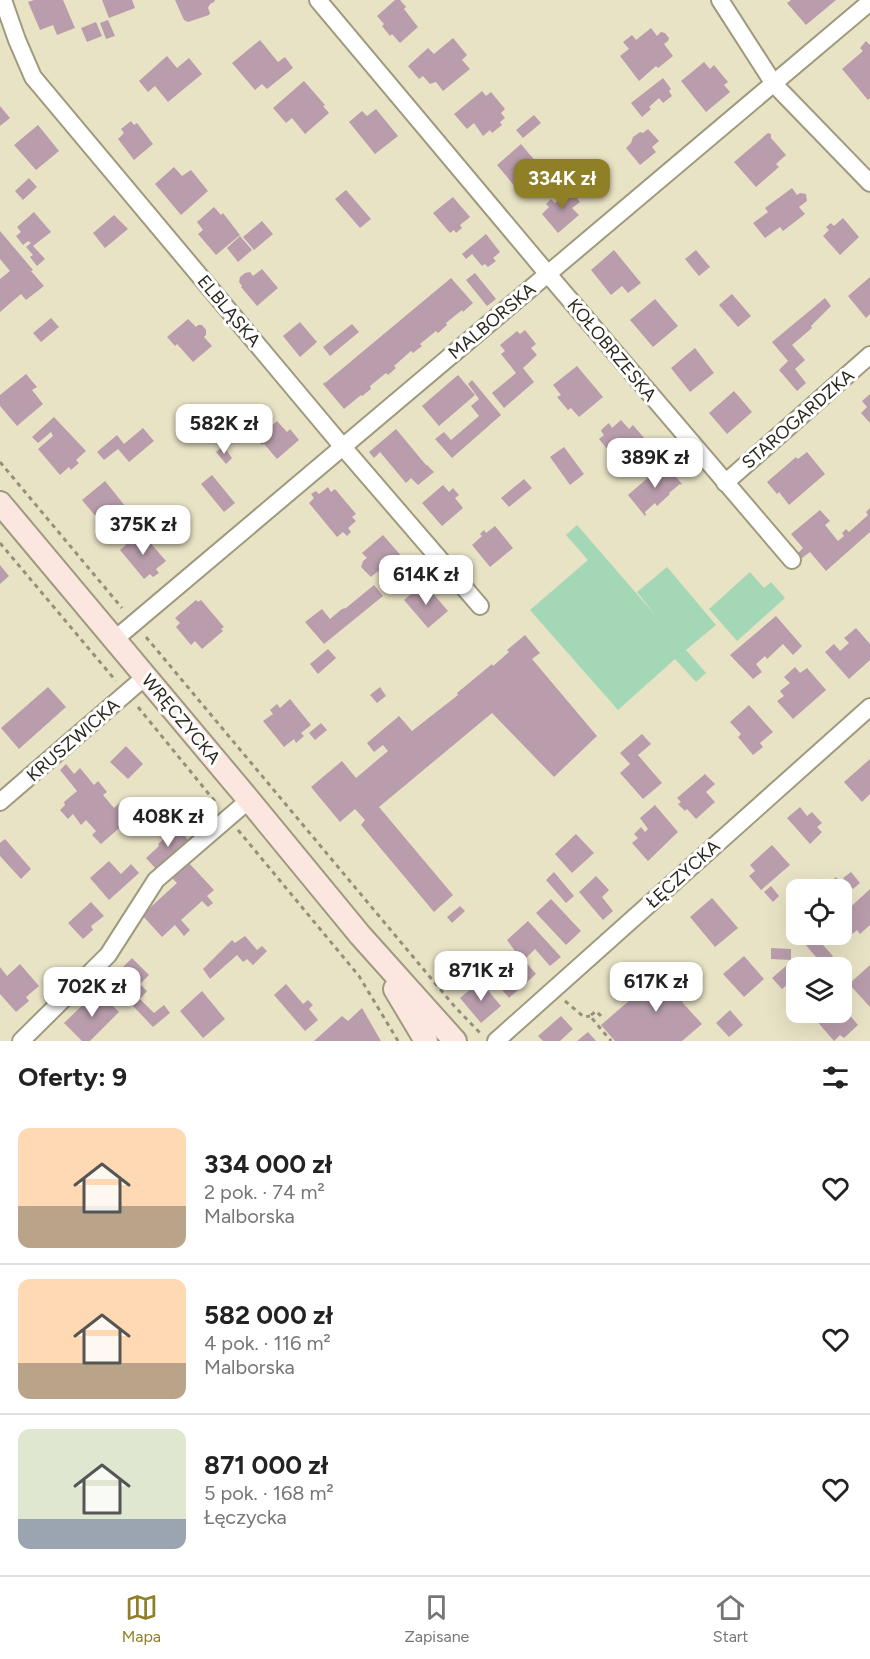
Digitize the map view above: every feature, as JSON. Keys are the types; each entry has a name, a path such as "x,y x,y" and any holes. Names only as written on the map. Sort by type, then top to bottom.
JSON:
{"main road":[{"name":"WRĘCZYCKA","path":"0,503 360,935 454,1041"},
{"name":"WRĘCZYCKA","path":"360,935 426,1041"}],"street":[{"name":"ELBLĄSKA","path":"3,0 33,77 343,447 480,606"},
{"name":"KOŁOBRZESKA","path":"318,0 792,560"},
{"path":"720,0 774,84 870,183"},
{"name":"MALBORSKA","path":"114,640 870,2"},
{"name":"STAROGARDZKA","path":"725,483 870,355"},
{"name":"KRUSZWICKA","path":"0,802 145,677"},
{"name":"ŁĘCZYCKA","path":"490,1039 870,707"},
{"path":"21,1041 108,955 156,880 249,800"}],"path":[{"path":"0,462 122,608"},
{"path":"0,543 117,683"},
{"path":"143,633 440,988 490,1039"},
{"path":"133,702 216,804"},
{"path":"231,822 359,976 398,1041"},
{"path":"564,1000 584,1017 596,1011 601,1016"},
{"path":"590,1016 611,1041"}],"green space":[{"path":"577,525 656,616 637,592 667,567 716,625 686,650 706,673 696,682 675,659 618,710 530,610 588,560 566,535"},
{"path":"750,572 764,588 771,582 785,598 737,641 709,609"}],"building":[{"path":"63,0 75,28 57,35 53,25 40,30 28,2"},
{"path":"102,0 132,0 135,8 109,18"},
{"path":"175,0 215,0 208,8 209,15 188,22 184,20"},
{"path":"395,0 400,0 406,7 404,9 418,27 400,43 392,34 390,36 377,16"},
{"path":"791,0 836,0 806,25 787,3"},
{"path":"108,20 115,36 106,39 100,23"},
{"path":"96,22 102,36 87,42 81,28"},
{"path":"651,28 657,36 661,32 669,38 664,44 673,56 658,68 656,66 639,81 620,56 629,49 623,42 632,35 636,40"},
{"path":"453,38 467,55 462,60 470,69 443,91 436,82 430,84 423,76 419,79 408,66 428,48 434,54"},
{"path":"260,40 278,62 285,57 293,68 267,89 262,84 255,90 232,63"},
{"path":"866,41 870,45 870,98 868,100 842,69 863,51 860,48"},
{"path":"167,56 177,68 189,58 202,74 168,102 155,86 148,92 139,81"},
{"path":"704,62 710,69 714,65 728,82 724,85 730,92 706,112 681,81"},
{"path":"663,78 671,89 669,91 672,96 663,103 659,98 642,117 631,103"},
{"path":"304,81 329,113 305,134 292,118 286,123 273,108"},
{"path":"482,91 486,96 491,92 505,109 501,113 505,118 500,122 502,125 492,133 490,130 483,136 474,123 467,129 454,114"},
{"path":"0,106 10,118 0,126"},
{"path":"376,109 398,136 375,154 349,122 362,111 367,116"},
{"path":"534,115 541,123 523,138 516,130"},
{"path":"131,121 134,125 137,123 153,144 134,160 118,139 124,133 121,129"},
{"path":"38,125 59,151 36,170 14,145"},
{"path":"648,129 659,141 652,147 656,152 640,165 626,148 633,137"},
{"path":"768,133 786,155 776,164 779,167 756,187 734,162"},
{"path":"521,144 542,169 517,189 497,165"},
{"path":"174,167 182,176 191,170 208,191 181,215 155,184"},
{"path":"29,178 37,187 23,200 15,191"},
{"path":"568,187 580,202 572,208 579,215 558,233 542,214 549,207 546,204 551,199 555,203 560,199 557,196"},
{"path":"792,188 797,195 806,194 807,201 799,207 805,214 783,231 780,227 765,238 753,223 768,212 765,208"},
{"path":"346,190 371,219 360,228 335,199"},
{"path":"453,197 470,217 460,225 462,228 456,233 454,230 450,233 433,213"},
{"path":"214,207 221,215 223,213 240,235 216,255 198,234 203,230 197,222"},
{"path":"34,212 51,232 33,246 45,259 37,266 30,257 33,255 26,247 31,243 28,241 23,245 16,236 21,232 17,227"},
{"path":"114,215 128,229 105,248 93,233"},
{"path":"843,218 859,237 840,255 823,236 829,230 826,227 831,223 834,226"},
{"path":"262,221 273,234 254,250 243,237"},
{"path":"0,231 44,286 26,300 21,294 0,312 0,279 10,271 0,259"},
{"path":"486,234 500,252 493,258 496,261 488,267 485,264 482,266 472,254 466,259 462,254"},
{"path":"240,236 252,250 238,262 227,248"},
{"path":"614,250 641,283 628,293 622,286 611,295 591,270"},
{"path":"696,250 710,267 699,276 685,259"},
{"path":"262,269 278,288 257,306 239,282 240,277 245,273 250,272 253,276"},
{"path":"475,273 496,299 487,306 466,280"},
{"path":"870,277 870,314 866,318 848,296"},
{"path":"451,278 473,303 446,323 447,325 438,333 436,331 420,344 422,346 413,353 411,351 394,366 396,368 388,375 386,373 370,386 371,389 344,409 323,384"},
{"path":"732,294 751,316 738,327 719,305"},
{"path":"825,298 831,306 811,326 812,328 792,345 805,360 795,369 806,383 797,391 779,370 788,361 772,342"},
{"path":"655,299 678,326 653,347 630,320"},
{"path":"51,318 59,327 41,342 33,333"},
{"path":"188,319 196,327 202,325 206,330 204,337 212,346 193,362 177,344 175,346 167,337"},
{"path":"300,322 317,342 300,357 283,336"},
{"path":"352,324 359,332 330,356 323,347"},
{"path":"525,330 536,344 531,348 537,355 523,368 534,382 504,408 492,393 516,373 501,354 505,351 500,345 517,331 520,334"},
{"path":"695,348 714,373 690,392 671,368"},
{"path":"577,366 603,397 579,417 571,408 568,410 557,397 561,395 553,385"},
{"path":"26,374 37,387 32,390 43,404 17,426 0,406 0,395"},
{"path":"458,375 475,395 439,426 422,406"},
{"path":"472,380 501,415 452,458 435,439 444,432 451,440 479,416 471,406 479,399 468,384"},
{"path":"734,391 752,412 727,434 709,413"},
{"path":"870,394 870,423 861,413 867,407 862,401"},
{"path":"54,417 86,451 76,460 79,463 71,470 69,467 60,475 38,449 53,436 51,432 38,443 32,437"},
{"path":"621,420 629,429 633,425 651,446 650,450 639,458 636,454 630,455 619,464 599,439 604,435 602,429 609,423 612,428"},
{"path":"277,421 287,432 290,429 299,440 277,459 264,444 262,445 256,439"},
{"path":"143,428 154,441 129,462 118,449 104,460 97,452 117,435 124,444"},
{"path":"396,429 434,472 418,485 411,478 406,483 380,452 374,458 369,452"},
{"path":"223,446 232,458 226,464 216,452"},
{"path":"564,447 584,474 570,485 550,457"},
{"path":"807,452 825,474 789,505 767,482 796,457 798,459"},
{"path":"665,463 673,467 670,470 682,484 669,493 657,506 655,503 645,512 645,516 628,495"},
{"path":"212,475 235,503 224,512 201,484"},
{"path":"524,479 532,488 509,507 501,498"},
{"path":"105,481 130,512 107,530 82,500"},
{"path":"443,485 449,492 453,488 459,495 455,498 463,508 442,526 422,503"},
{"path":"328,487 331,492 335,489 356,514 352,517 356,521 348,528 351,532 347,536 343,532 337,537 309,503 314,498 311,494 316,491 319,494"},
{"path":"870,508 870,532 826,571 810,552 802,558 798,553 803,548 791,534 820,510 830,521 825,525 838,541 844,536 842,533 846,529 849,532 868,515 866,512"},
{"path":"495,526 513,548 490,567 472,545 482,536 480,534 484,530 486,533"},
{"path":"141,532 166,561 156,569 159,573 153,577 150,574 144,579 120,550 126,545 123,542 129,537 132,540"},
{"path":"383,535 403,558 382,576 378,571 371,577 361,567 367,558 362,553"},
{"path":"0,565 9,576 0,584"},
{"path":"424,583 448,611 428,628 404,600"},
{"path":"374,585 383,596 324,644 305,622 322,609 330,619"},
{"path":"196,600 198,602 201,600 224,627 221,629 223,631 202,649 195,641 191,645 176,627 180,623 175,618"},
{"path":"776,616 802,646 793,655 783,644 767,659 765,656 756,664 762,672 753,679 730,655"},
{"path":"856,628 870,644 870,660 849,679 825,652 834,644 840,651 849,643 844,638"},
{"path":"525,635 540,653 532,659 597,736 554,777 492,713 379,807 453,895 434,912 361,825 365,820 355,809 340,822 311,787 342,761 356,778 388,751 383,745 374,752 367,743 399,716 412,731 458,695 457,693 492,664 493,666"},
{"path":"328,649 336,658 318,674 310,664"},
{"path":"795,667 800,673 807,668 826,690 793,719 777,701 784,696 780,691 790,683 784,677"},
{"path":"48,687 66,707 19,749 1,728"},
{"path":"380,687 386,696 377,703 370,695"},
{"path":"290,699 311,725 301,733 304,736 296,743 294,739 284,747 263,721 273,714 270,710 277,704 280,708"},
{"path":"749,705 773,732 760,743 763,747 753,755 738,737 741,734 730,722"},
{"path":"321,723 327,730 315,740 309,733"},
{"path":"642,734 651,744 638,755 662,783 643,799 620,773 630,764 620,753"},
{"path":"126,746 143,764 128,779 110,762"},
{"path":"870,759 870,794 862,802 844,782"},
{"path":"66,764 74,774 80,768 94,785 98,781 107,792 103,795 114,808 123,800 132,809 122,818 126,822 101,844 92,835 96,831 86,820 81,825 73,814 68,819 60,810 65,805 64,802 77,791 60,770"},
{"path":"705,774 715,784 706,792 715,802 696,819 687,809 685,811 678,804 681,802 677,798"},
{"path":"655,805 678,832 648,861 632,843 638,838 634,834 641,827 645,832 648,829 640,818"},
{"path":"800,807 807,816 812,812 822,823 817,827 822,832 810,844 787,818"},
{"path":"177,827 189,841 157,870 146,858"},
{"path":"576,834 594,853 572,873 555,854"},
{"path":"5,839 31,869 21,879 0,856 0,843"},
{"path":"772,845 790,865 761,890 749,876 755,871 750,865"},
{"path":"109,861 121,874 131,864 139,873 109,900 90,878"},
{"path":"188,862 214,890 207,896 213,903 208,907 202,901 181,920 190,930 184,936 175,925 162,937 142,915 177,883 172,878 176,875 173,871"},
{"path":"554,872 574,896 566,903 546,880"},
{"path":"851,872 860,883 853,889 852,879 843,878"},
{"path":"596,876 609,890 602,897 613,911 603,920 579,892"},
{"path":"771,886 779,896 773,902 764,892"},
{"path":"870,889 870,925 860,934 857,930 852,934 852,906"},
{"path":"712,898 738,928 715,947 690,917"},
{"path":"551,899 581,931 566,945 536,913"},
{"path":"91,902 104,916 91,926 93,930 83,939 68,923"},
{"path":"460,906 465,911 452,923 447,917"},
{"path":"528,921 561,957 550,966 535,949 524,960 536,974 509,998 488,974 515,951 507,940"},
{"path":"245,936 257,950 262,946 267,951 253,965 247,959 243,962 237,955 210,979 203,969 232,940 235,943"},
{"path":"806,945 823,945 833,956 832,957 816,957"},
{"path":"771,948 791,949 791,957 786,957 786,960 771,959"},
{"path":"744,956 764,979 744,997 723,974"},
{"path":"132,958 149,975 140,984 147,991 141,998 116,974"},
{"path":"20,964 39,986 26,997 29,1001 16,1012 0,994 0,967 7,976"},
{"path":"870,965 870,1007 852,987 852,981"},
{"path":"786,966 786,986 782,989 772,978"},
{"path":"676,967 696,990 682,1002 702,1024 682,1041 615,1041 601,1025 660,974 663,978"},
{"path":"480,981 501,1006 481,1023 460,998"},
{"path":"286,984 303,1004 308,1000 313,1005 309,1009 318,1020 305,1031 274,995"},
{"path":"97,991 119,1012 90,1041 82,1041 64,1023"},
{"path":"202,991 225,1019 203,1038 180,1011"},
{"path":"140,999 154,1013 164,1005 170,1013 153,1027 133,1006"},
{"path":"362,1008 381,1041 314,1041 342,1016 348,1021"},
{"path":"730,1010 743,1025 729,1037 716,1023"},
{"path":"561,1016 573,1029 560,1041 543,1041 538,1036"},
{"path":"852,1018 858,1025 844,1038 840,1035 834,1041 818,1023 852,1023"},
{"path":"588,1032 596,1041 577,1041"}]}
